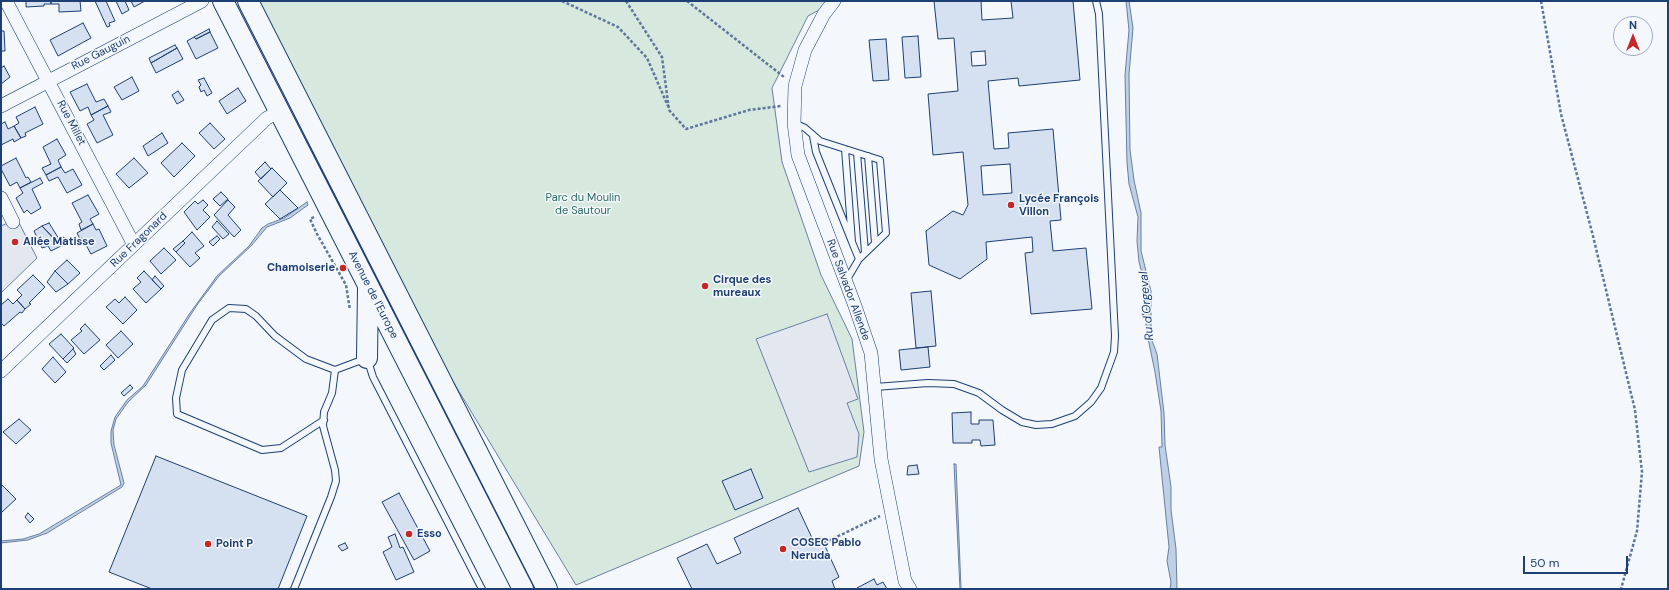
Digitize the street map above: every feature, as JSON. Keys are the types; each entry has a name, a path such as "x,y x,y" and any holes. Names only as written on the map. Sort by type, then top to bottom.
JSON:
{"main road":[{"name":"Avenue de l'Europe","path":"222,1 523,589"},
{"name":"Avenue de l'Europe","path":"248,1 547,589"},
{"path":"367,358 368,286"}],"street":[{"name":"Rue Millet","path":"6,1 134,245"},
{"name":"Rue Gauguin","path":"1,106 48,80 202,1"},
{"name":"Rue Salvador Allende","path":"834,1 824,14 805,50 795,86 794,123 798,155 846,281 871,353 881,459 905,581 910,589"},
{"name":"Rue Fragonard","path":"1,371 267,118 279,112"},
{"path":"1,198 13,222"}],"lane":[{"path":"875,387 954,384 979,393 1002,410 1022,422 1036,425 1052,424 1075,416 1091,402 1101,388 1114,352 1115,336 1099,14 1096,1"},
{"path":"794,123 805,128 820,141 880,160 886,233 859,259 846,281"},
{"path":"813,136 816,152 859,259"},
{"path":"845,149 852,242"},
{"path":"857,153 865,252"},
{"path":"868,156 875,243"},
{"path":"324,420 281,448 262,450 177,414 176,398 182,370 212,320 229,308 246,309 256,316 275,336 306,359 335,370 367,358 373,377 479,588"},
{"path":"294,589 332,497 336,481 335,470 323,426 324,412 332,393 335,370"}],"path":[{"path":"562,1 618,27 647,58 670,110 686,129 749,110 794,104"},
{"path":"626,1 662,57 670,110"},
{"path":"687,1 795,86"},
{"path":"1541,1 1561,114 1593,236 1634,410 1641,480 1637,531 1621,589"},
{"path":"824,543 878,516 892,515"}],"green space":[{"name":"Parc du Moulin de Sautour","path":"253,1 836,1 808,16 772,88 782,162 821,275 852,339 864,432 859,466 576,585 333,183"}],"shaded area":[{"name":"Allée Matisse","path":"17,219 37,258 1,293 1,226"},
{"path":"827,314 858,399 847,403 859,434 857,457 809,472 756,339"}],"water":[{"name":"Ru d'Orgeval","path":"1126,1 1129,1 1133,28 1129,74 1130,150 1134,180 1141,213 1141,251 1151,291 1151,338 1157,354 1164,413 1165,445 1171,487 1171,510 1176,549 1177,589 1170,589 1171,582 1167,561 1169,547 1159,447 1162,447 1161,411 1146,329 1147,292 1139,262 1137,241 1138,217 1129,184 1127,163 1125,75 1129,30"},
{"path":"307,202 308,205 290,218 267,227 251,246 219,276 197,305 146,385 128,402 116,419 113,430 114,445 124,483 122,487 47,533 28,540 1,543 1,541 23,539 39,534 121,485 111,443 111,431 115,417 127,400 143,386 190,313 217,276 249,246 262,228 284,218"},
{"path":"954,464 956,464 961,589 960,589"}],"building":[{"path":"26,1 51,1 51,4 26,7"},
{"path":"51,1 80,1 81,11 59,12 59,4 51,4"},
{"path":"95,1 106,1 115,21 109,23 110,26 107,27"},
{"path":"116,1 125,1 129,10 122,14"},
{"path":"131,1 145,1 134,7"},
{"name":"Lycée François Villon","path":"934,1 981,1 982,20 1013,18 1011,1 1073,1 1080,80 1019,86 1018,78 988,81 994,149 1009,148 1008,133 1053,129 1061,220 1050,221 1053,251 1086,248 1092,309 1031,314 1025,253 1033,252 1032,237 986,242 987,259 960,279 929,265 926,231 953,211 963,215 968,205 963,152 933,155 928,94 958,91 954,38 938,39","holes":["985,51 986,65 972,66 971,52","1010,164 1012,193 983,195 981,166"]},
{"path":"83,23 91,38 58,56 50,40"},
{"path":"209,29 210,32 196,39 194,37"},
{"path":"1,31 4,31 5,51 1,51"},
{"path":"210,32 218,48 196,59 187,41 194,37 196,39"},
{"path":"918,36 921,77 905,78 902,37"},
{"path":"886,39 889,80 873,81 869,40"},
{"path":"175,45 177,48 151,63 149,58"},
{"path":"177,48 183,59 156,73 151,63"},
{"path":"4,66 10,77 1,84 1,68"},
{"path":"132,77 139,91 122,100 114,87"},
{"path":"204,78 212,93 207,96 204,90 201,92 199,87 201,85 198,80"},
{"path":"87,84 96,102 104,99 108,106 91,115 88,107 80,111 70,92"},
{"path":"238,88 246,101 227,114 219,101"},
{"path":"178,91 184,100 177,104 172,95"},
{"path":"108,106 111,112 103,115 113,135 97,143 87,124 94,120 91,115"},
{"path":"35,107 43,124 25,133 26,136 21,138 14,126 19,123 16,117"},
{"path":"5,122 8,129 14,126 21,138 14,142 13,139 1,145 1,124"},
{"path":"210,123 225,139 214,149 199,133"},
{"path":"162,133 168,143 148,156 143,146"},
{"path":"57,139 66,155 58,160 61,167 46,175 42,168 51,164 43,147"},
{"path":"182,143 195,156 174,177 161,163"},
{"path":"16,158 26,178 28,177 31,182 20,188 17,182 10,186 1,169 1,166"},
{"path":"134,158 148,173 129,188 116,174"},
{"path":"265,162 271,169 261,179 255,172"},
{"path":"61,167 65,173 73,169 82,185 67,193 58,177 49,181 46,175"},
{"path":"272,168 287,183 273,197 258,181"},
{"path":"40,178 43,183 32,189 41,208 31,214 27,210 24,213 16,198 23,193 20,188"},
{"path":"280,190 298,208 280,219 265,204"},
{"path":"221,192 228,199 220,206 213,199"},
{"path":"88,195 99,214 90,219 93,224 81,230 79,224 82,222 72,203"},
{"path":"203,200 208,205 203,210 210,217 197,230 184,212 195,201 198,204"},
{"path":"228,200 235,207 228,215 241,230 234,237 214,215"},
{"path":"217,221 229,234 223,239 212,227"},
{"path":"49,223 59,239 64,237 67,243 61,246 42,226"},
{"path":"93,224 96,230 99,229 107,246 91,254 82,238 80,239 77,233"},
{"path":"42,226 61,246 51,251 48,246 42,248 34,231"},
{"path":"192,232 204,246 195,253 200,258 190,267 176,252 185,243 183,241"},
{"path":"217,236 220,239 213,246 209,242"},
{"path":"183,241 185,243 176,252 173,249"},
{"path":"164,248 176,260 161,274 150,261"},
{"path":"67,260 80,273 68,284 55,271"},
{"path":"55,271 68,284 56,292 47,282"},
{"path":"144,271 161,289 146,303 133,289 141,282 137,278"},
{"path":"33,275 45,287 25,309 17,300 22,295 17,290"},
{"path":"155,276 164,286 161,289 152,280"},
{"path":"931,291 936,346 916,348 911,293"},
{"path":"125,297 137,310 123,324 106,307 115,299 119,303"},
{"path":"8,299 13,304 17,300 25,309 22,313 20,312 4,326 1,323 1,305"},
{"path":"85,324 100,340 84,354 71,340 82,331 80,329"},
{"path":"121,331 133,344 118,358 106,345"},
{"path":"61,334 74,348 63,359 49,344"},
{"path":"928,347 930,367 901,370 899,350"},
{"path":"73,349 76,354 67,363 63,359"},
{"path":"111,355 115,360 104,370 100,366"},
{"path":"53,357 66,372 55,383 42,369"},
{"path":"130,385 133,388 124,396 121,393"},
{"path":"971,412 971,424 979,424 979,420 993,420 995,445 981,446 980,440 972,440 972,443 953,443 952,413"},
{"path":"19,419 31,430 16,444 3,432"},
{"name":"Point P","path":"156,456 307,516 278,589 152,589 109,572"},
{"path":"917,465 919,474 907,475 908,466"},
{"path":"751,469 763,498 735,510 722,481"},
{"path":"1,484 16,499 1,513"},
{"path":"399,493 430,551 414,560 382,502"},
{"name":"COSEC Pablo Neruda","path":"798,508 813,540 821,537 839,577 832,581 835,589 692,589 677,558 707,544 717,564 741,553 734,538"},
{"path":"28,513 34,519 30,523 25,517"},
{"path":"395,534 400,548 403,547 414,572 396,580 383,552 392,547 388,537"},
{"path":"345,543 348,548 342,551 338,546"},
{"path":"874,579 877,585 883,582 887,589 857,589 857,588"}],"place":[{"name":"Lycée François Villon","path":"1011,205"},
{"name":"Allée Matisse","path":"15,242"},
{"name":"Chamoiserie","path":"343,268"},
{"name":"Cirque des mureaux","path":"705,286"},
{"name":"Esso","path":"409,534"},
{"name":"Point P","path":"208,544"},
{"name":"COSEC Pablo Neruda","path":"783,549"}]}
